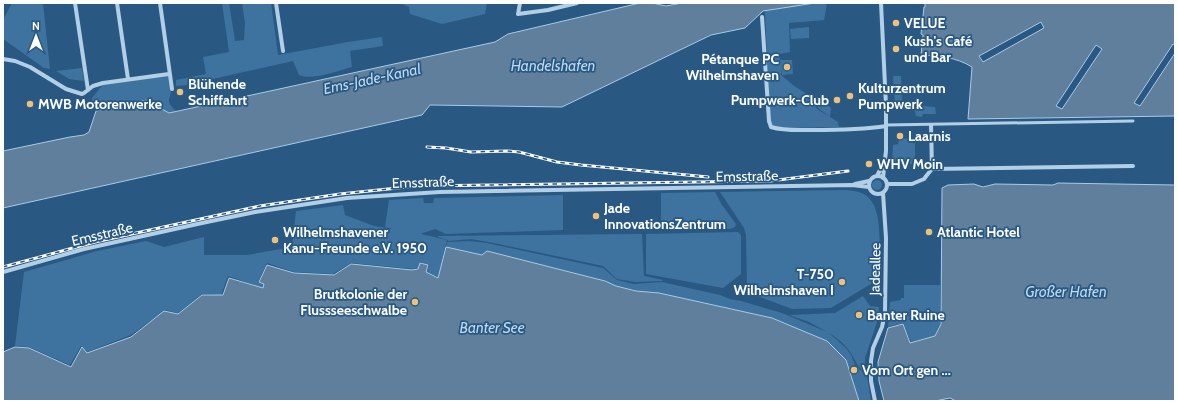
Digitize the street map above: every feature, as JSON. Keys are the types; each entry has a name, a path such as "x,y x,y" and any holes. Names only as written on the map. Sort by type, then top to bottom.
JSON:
{"street":[{"path":"75,3 88,90"},
{"path":"117,3 128,79"},
{"path":"160,3 172,89"},
{"path":"276,3 283,51"},
{"path":"520,3 518,14 548,10 577,3"},
{"path":"881,3 886,81 886,151 883,178 887,184 883,193 877,194 872,192 869,187 870,181 877,176 884,161"},
{"path":"762,17 769,121 771,126 780,130 857,130 886,126 1133,121"},
{"path":"3,59 15,61 30,67 57,84 73,92 82,94 93,86 103,83 169,74"},
{"path":"887,184 912,184 919,182 924,179 932,169 931,125"},
{"path":"932,169 1133,166"},
{"path":"877,176 883,178"},
{"name":"Emsstraße","path":"852,185 870,181"},
{"name":"Emsstraße","path":"3,272 84,249 222,218 358,196 434,192 852,185 869,187"},
{"name":"Jadeallee","path":"875,401 871,381 871,360 873,348 882,327 885,313 886,238 883,193"},
{"name":"Jadeallee","path":"877,194 883,208"}],"shaded area":[{"path":"12,3 43,3 50,69 44,68 3,39 3,20"},
{"path":"222,3 229,3 235,41 244,40 245,23 242,3 271,3 278,55 382,37 383,46 350,51 352,67 325,75 304,77 299,75 293,61 176,86 176,80 206,74 203,57 229,52"},
{"path":"400,3 487,3 485,14 442,24 410,14 409,7"},
{"path":"808,3 827,3 824,20 789,23 790,52 780,54 780,60 792,60 793,74 782,75 781,69 781,75 811,97 817,109 838,122 839,127 781,128 773,126 770,120 765,11"},
{"path":"809,27 809,38 791,39 790,29"},
{"path":"82,68 84,81 69,79 56,71"},
{"path":"167,76 169,77 171,86 169,102 176,111 169,113 146,99 96,111 92,107 92,98 104,84"},
{"path":"893,76 901,76 902,103 908,104 908,106 895,104"},
{"path":"817,100 823,101 831,108 830,117 818,108"},
{"path":"913,105 935,107 936,114 923,114 922,117 916,116"},
{"path":"912,138 912,143 915,143 915,164 892,164 893,145 898,144 899,139"},
{"path":"875,180 879,180 882,185 879,190 875,190 872,187 872,183"},
{"path":"847,190 858,192 867,196 875,209 878,218 880,239 879,279 831,308 792,309 749,293 747,288 746,235 744,228 720,192"},
{"path":"715,192 722,205 736,224 735,227 730,229 661,229 661,193"},
{"path":"563,195 563,230 446,234 435,229 421,234 447,240 438,277 427,272 429,265 420,262 418,268 413,269 351,263 333,274 294,272 267,263 258,282 264,284 263,288 228,276 221,295 202,294 178,313 165,310 131,335 87,352 81,346 70,365 29,347 15,346 24,272 97,251 146,241 164,247 204,237 204,255 247,255 292,247 296,211 343,205 345,215 374,226 393,229 385,227 389,200 423,198 424,203 433,203 434,198"},
{"path":"738,232 741,235 741,274 723,288 646,274 646,234"},
{"path":"642,234 644,276 663,280 662,281 635,282 617,279 603,266 494,243 471,239 448,241 438,237 438,236"},
{"path":"469,241 487,243 603,268 617,280 634,284 662,282 720,295 782,313 827,332 809,322 789,315 835,313 863,296 870,306 879,307 878,319 865,358 865,374 846,347 829,333 846,348 855,365 867,376 871,401 859,401 846,360 827,341 772,318 659,293 636,291 616,286 605,281 487,251 483,255 446,247 447,242"},
{"path":"904,285 940,285 940,324 935,336 911,342 903,323 888,327 890,302 904,298"}],"water":[{"name":"Handelshafen","path":"640,3 652,3 666,6 682,3 815,3 763,11 745,28 711,35 562,107 430,105 422,115 3,208 3,151 84,135 89,132 96,111 146,100 169,113 495,42 508,34"},
{"path":"925,3 1175,3 1175,45 1173,44 1134,103 1140,106 1175,53 1175,116 968,119 972,67 954,59 921,55 923,35 921,34","holes":["1041,22 1044,28 983,62 979,56","1096,45 1102,49 1062,109 1056,106"]},
{"name":"Großer Hafen","path":"1058,183 1175,185 1175,401 956,401 950,398 935,401 884,401 879,381 878,362 888,328 903,324 910,343 935,336 941,324 942,188 948,185 974,184 983,187 995,184 1053,185"},
{"name":"Banter See","path":"446,247 482,255 487,251 605,281 616,286 636,291 659,293 772,318 827,341 846,360 859,401 3,401 3,352 15,347 29,348 71,367 82,347 87,353 131,337 164,311 178,314 202,295 223,295 229,278 263,288 264,284 259,282 267,265 294,273 334,275 351,264 412,270 418,269 420,263 428,265 426,272 438,278"}],"railway":[{"path":"427,147 471,152 519,152 557,162 708,177"},
{"path":"3,267 95,242 260,206 340,194 417,186 770,181 848,171"}],"place":[{"name":"VELUE","path":"896,23"},
{"name":"Kush's Café und Bar","path":"896,49"},
{"name":"Pétanque PC Wilhelmshaven","path":"787,67"},
{"name":"Blühende Schiffahrt","path":"180,92"},
{"name":"Kulturzentrum Pumpwerk","path":"850,96"},
{"name":"Pumpwerk-Club","path":"837,100"},
{"name":"MWB Motorenwerke","path":"30,104"},
{"name":"Laarnis","path":"900,136"},
{"name":"WHV Moin","path":"869,164"},
{"name":"Jade InnovationsZentrum","path":"596,216"},
{"name":"Atlantic Hotel","path":"929,232"},
{"name":"Wilhelmshavener Kanu-Freunde e.V. 1950","path":"275,240"},
{"name":"T-750 Wilhelmshaven I","path":"842,282"},
{"name":"Brutkolonie der Flussseeschwalbe","path":"415,302"},
{"name":"Banter Ruine","path":"859,315"},
{"name":"Vom Ort gen ...","path":"854,370"}],"water label":[{"name":"Ems-Jade-Kanal","path":"372,79"}]}
